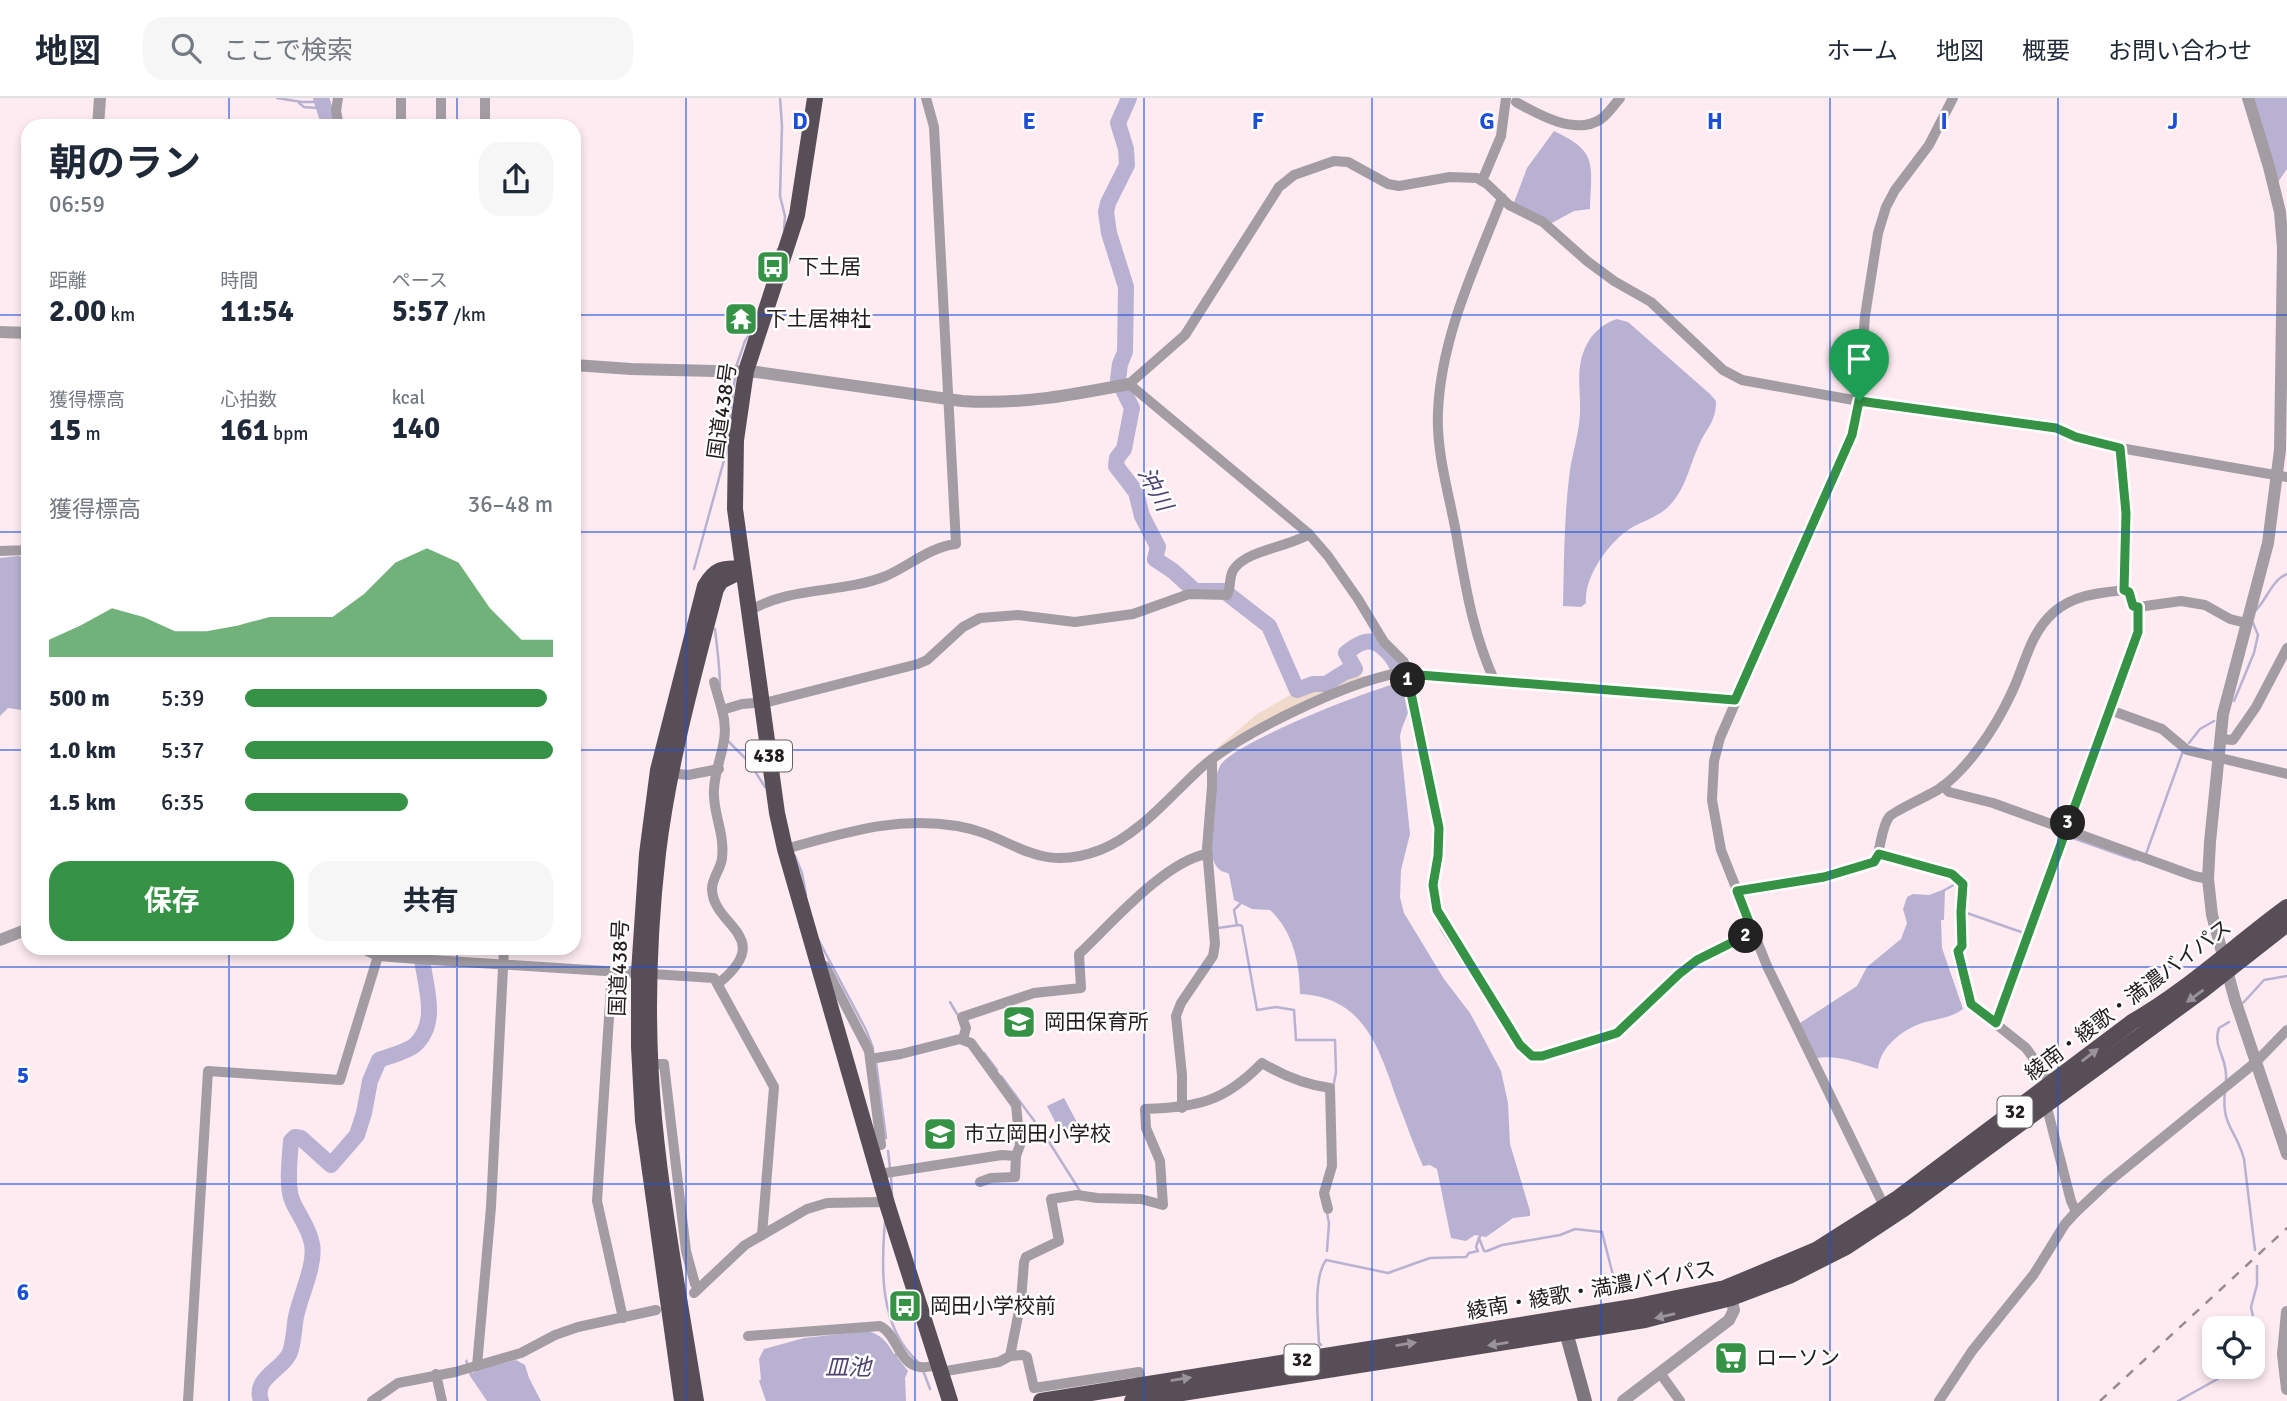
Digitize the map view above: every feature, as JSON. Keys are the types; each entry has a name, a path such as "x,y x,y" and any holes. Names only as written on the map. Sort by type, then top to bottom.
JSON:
{"highway":[{"name":"国道438号","path":"815,98 797,215 739,371 734,477 742,569 777,813 785,849 888,1207 950,1401"},
{"name":"国道438号","path":"682,1401 643,1121 639,1047 658,854 670,773 716,589 721,581 742,569"},
{"name":"国道438号","path":"696,1401 664,1200 654,1117 645,973 647,854 658,770 666,733 705,586 712,575 722,570 742,569"},
{"name":"綾南・綾歌・満濃バイパス","path":"1037,1393 1564,1327 1646,1320 1731,1298 1789,1276 1822,1260 2046,1104 2225,963 2287,907"},
{"name":"綾南・綾歌・満濃バイパス","path":"1132,1401 1564,1327 1725,1288 1816,1250 1887,1213 2052,1084 2287,923"}],"main road":[{"path":"1564,1327 1584,1401"}],"street":[{"path":"99,119 100,98"},
{"path":"338,98 338,119"},
{"path":"401,98 401,119"},
{"path":"441,98 441,119"},
{"path":"485,98 485,119"},
{"path":"748,611 781,596 867,583 889,575 930,552 956,544 934,127 926,98"},
{"path":"1482,181 1501,136 1506,98"},
{"path":"1517,102 1567,124 1589,125 1603,118 1620,98"},
{"path":"1887,1213 1767,966 1721,850 1712,800 1714,761 1735,700 1852,435 1859,401 1865,316 1882,220 1895,190 1929,145 1953,98"},
{"path":"2248,98 2280,212 2283,248 2283,476 2223,714 2208,879 2212,915 2225,963 2287,1154"},
{"path":"581,365 739,371 981,402 1017,402 1124,385 1185,335 1279,187 1294,175 1341,161 1349,162 1388,184 1399,186 1450,177 1470,177 1482,181 1509,205 1543,222 1614,281 1651,302 1723,370 1742,380 1859,401 2056,428 2076,437 2120,448 2283,476"},
{"path":"1495,682 1474,628 1465,588 1443,468 1438,412 1451,334 1469,279 1502,198"},
{"path":"0,332 21,333"},
{"path":"1124,385 1275,503 1309,534 1351,588 1384,642 1404,662 1439,828 1433,885 1437,910 1525,1051 1532,1056 1542,1056 1617,1033 1697,960 1753,932"},
{"path":"2120,448 2126,513 2124,590"},
{"path":"724,709 821,689 918,664 927,660 970,622 980,618 1018,615 1075,622 1133,614 1189,594 1229,593 1234,568 1244,559 1300,540 1309,534"},
{"path":"0,551 21,550"},
{"path":"1737,891 1824,877 1874,862 1879,854 1890,814 1923,800 1969,762 2010,696 2032,638 2040,626 2068,601 2091,594 2124,590 2129,592 2133,606 2181,601 2205,605 2230,619 2246,624"},
{"path":"1996,1023 2138,632 2138,607"},
{"path":"2220,739 2233,740 2256,707 2287,648"},
{"path":"785,849 864,827 907,823 956,825 975,830 1023,852 1045,857 1081,856 1119,841 1212,759 1244,738 1319,701 1390,675 1407,674 1735,700"},
{"path":"714,682 724,709 726,724 714,798 723,834 722,860 712,883 712,892 716,906 729,924 736,928 742,940 739,959 719,983"},
{"path":"2110,710 2162,729 2187,750 2287,774"},
{"path":"1182,1108 1182,1075 1176,1016 1181,1003 1215,950 1207,854 1212,759"},
{"path":"670,773 688,775 719,769"},
{"path":"1943,786 1949,792 1993,803 2208,879"},
{"path":"963,1039 966,1028 962,1017 1034,993 1081,989 1079,954 1166,873 1207,854"},
{"path":"1879,854 1952,874 1963,884 1962,946 1958,951 1971,1004 2026,1048 2052,1084"},
{"path":"0,940 21,932"},
{"path":"810,938 873,1058 881,1145 871,1148"},
{"path":"471,1367 491,1207 504,955"},
{"path":"188,1401 208,1071 340,1080 378,956 715,978 774,1087 762,1235"},
{"path":"612,971 597,1201 624,1318"},
{"path":"1943,1400 1996,1320 2034,1274 2065,1224 2076,1212 2107,1183 2256,1062 2287,1030"},
{"path":"873,1058 901,1054 942,1042 963,1039 971,1043 1016,1105 1020,1145 1016,1156 1015,1177 991,1178 980,1182"},
{"path":"1010,1356 1026,1257 1059,1241 1051,1199 1077,1195 1141,1199 1163,1205 1160,1161 1146,1128 1145,1110 1182,1108 1215,1099 1262,1063 1279,1073 1318,1087 1329,1088 1332,1166 1324,1192 1328,1209"},
{"path":"651,1064 664,1064 686,1251 696,1290 726,1260 807,1209 827,1203 881,1202 888,1207"},
{"path":"2046,1104 2076,1212"},
{"path":"879,1174 1002,1155 1016,1156"},
{"path":"1623,1401 1729,1320 1734,1310 1731,1298"},
{"path":"372,1401 398,1383 521,1353 555,1335 578,1327 656,1310"},
{"path":"2287,1311 2283,1354 2287,1389"},
{"path":"748,1336 880,1326 886,1329 913,1366 939,1369 999,1362 1010,1356 1023,1355 1027,1357 1037,1393 1139,1373 1140,1377"},
{"path":"1660,1373 1680,1401"},
{"path":"436,1374 442,1401"}],"shaded area":[{"path":"1380,675 1240,736 1204,759 1257,714 1292,694 1314,686 1327,686 1339,678"}],"water":[{"path":"2253,98 2287,98 2287,169 2278,182"},
{"path":"1554,131 1579,146 1589,161 1590,209 1574,211 1550,224 1513,205 1527,168"},
{"path":"1617,319 1628,322 1710,394 1716,401 1714,414 1674,500 1660,514 1631,528 1614,542 1594,571 1586,593 1586,603 1581,607 1563,606 1566,510 1579,422 1581,363 1586,346 1595,333"},
{"path":"21,557 21,710 8,708 0,716 0,558"},
{"path":"1398,683 1401,694 1408,693 1409,701 1400,737 1410,834 1401,870 1400,897 1404,913 1444,979 1470,1013 1501,1071 1508,1103 1510,1144 1530,1211 1530,1216 1513,1218 1486,1237 1475,1235 1466,1241 1451,1238 1437,1169 1430,1165 1423,1166 1385,1066 1368,1031 1341,1005 1323,997 1300,994 1294,949 1278,918 1270,910 1252,909 1234,900 1229,874 1221,871 1212,855 1216,779 1220,766 1230,756 1274,731"},
{"path":"1945,889 1944,920 1941,920 1942,948 1963,1009 1914,1026 1900,1035 1883,1054 1878,1069 1840,1059 1817,1058 1800,1023 1857,986 1867,967 1901,939 1907,923 1903,909 1907,897 1913,894 1929,895"},
{"path":"1064,1098 1079,1126 1062,1135 1047,1106"},
{"name":"皿池","path":"867,1331 883,1339 894,1354 898,1351 900,1355 897,1357 908,1371 905,1378 906,1401 766,1401 759,1381 759,1359 764,1349 804,1338"},
{"path":"467,1359 472,1373 516,1360 525,1365 541,1401 487,1401 470,1376 465,1361"}],"waterway":[{"path":"277,98 323,102"},
{"path":"321,98 328,119"},
{"path":"780,98 780,196 785,216 784,230"},
{"name":"沖川","path":"1129,98 1118,123 1126,149 1127,165 1106,212 1109,233 1126,287 1125,352 1118,380 1132,408 1124,449 1117,458 1116,466 1136,492 1142,516 1158,547 1155,559 1195,591 1224,591 1269,626 1297,690 1313,684 1326,684 1355,669 1346,653 1368,642 1384,648 1398,668"},
{"path":"299,103 304,107 317,108 323,102"},
{"path":"769,276 778,249"},
{"path":"736,367 751,332"},
{"path":"694,569 726,453 735,377"},
{"path":"2256,610 2277,581 2287,574"},
{"path":"2234,701 2254,653 2258,635 2253,623"},
{"path":"715,629 720,687"},
{"name":"沖川","path":"1387,705 1403,689 1402,680"},
{"path":"2189,743 2200,729 2214,721"},
{"path":"728,741 749,762 765,787"},
{"path":"2146,854 2183,751"},
{"path":"2070,837 2135,860"},
{"path":"795,856 802,873 806,895"},
{"path":"1943,891 1957,883"},
{"path":"1237,925 1234,910 1241,903"},
{"path":"1964,912 2024,933"},
{"path":"1218,928 1242,926 1257,1010 1276,1007 1294,1010 1296,1040 1335,1040 1336,1072 1333,1088"},
{"path":"818,939 873,1048"},
{"path":"261,1401 261,1385 283,1362 291,1349 296,1317 312,1261 311,1238 290,1194 291,1141 295,1137 301,1138 331,1165 357,1135 370,1081 379,1060 415,1045 427,1024 428,999 422,955"},
{"path":"2243,1003 2264,980 2287,976"},
{"path":"950,1002 957,1014"},
{"path":"2226,1081 2217,1035 2219,1028 2229,1022"},
{"path":"984,1053 997,1070"},
{"path":"876,1062 886,1138"},
{"path":"1001,1076 1044,1134 1080,1191"},
{"path":"2225,1091 2227,1120 2244,1159 2255,1250"},
{"path":"888,1151 890,1168"},
{"path":"891,1175 892,1195"},
{"path":"1327,1213 1327,1251"},
{"path":"885,1221 883,1277 889,1315 905,1348 918,1362"},
{"path":"1482,1233 1479,1238 1484,1251 1487,1251 1502,1245 1560,1235 1575,1229 1602,1232 1617,1291"},
{"path":"1321,1345 1317,1300 1319,1277 1326,1260 1388,1273 1430,1258 1466,1257 1469,1253 1478,1251 1476,1247 1479,1238"},
{"path":"2253,1316 2251,1307 2257,1285 2257,1266"},
{"path":"924,1373 930,1389"},
{"path":"2178,1401 2217,1379"}],"railway":[{"path":"2100,1401 2287,1228"}],"place":[{"name":"下土居","path":"773,267"},
{"name":"下土居神社","path":"741,319"},
{"name":"岡田保育所","path":"1019,1022"},
{"name":"市立岡田小学校","path":"940,1134"},
{"name":"岡田小学校前","path":"905,1306"},
{"name":"ローソン","path":"1731,1358"}],"route":[{"path":"1859,401 2056,428 2076,437 2120,448 2126,513 2124,590 2129,592 2133,606 2138,607 2138,632 1996,1023 1971,1004 1958,951 1962,946 1963,884 1952,874 1879,854 1874,862 1824,877 1737,891 1753,932 1697,960 1617,1033 1542,1056 1532,1056 1520,1045 1437,910 1433,885 1439,828 1407,674 1735,700 1852,435 1859,401"}]}
